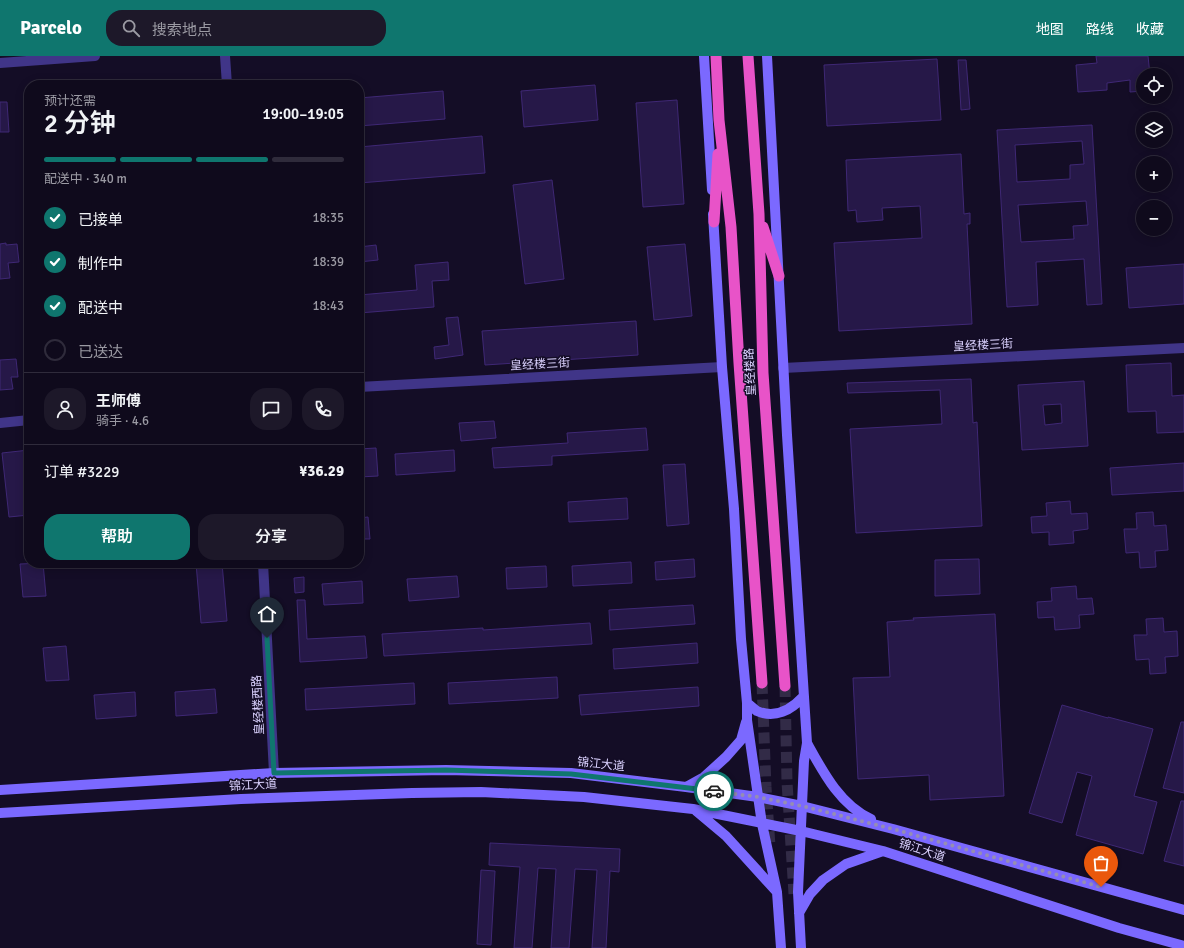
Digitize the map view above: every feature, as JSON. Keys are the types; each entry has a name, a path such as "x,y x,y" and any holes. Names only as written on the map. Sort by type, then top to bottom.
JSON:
{"highway":[{"name":"皇经楼路","path":"716,56 719,120 731,227 739,363 762,683"},
{"name":"皇经楼路","path":"748,56 759,214 763,373 785,686"},
{"path":"714,222 719,120"},
{"path":"759,214 779,276"}],"main road":[{"path":"704,56 722,367 734,509 747,720 762,824 776,892 781,948"},
{"path":"767,56 783,368 807,743 804,761 798,892 801,948"},
{"path":"747,703 757,711 778,714 789,710 803,697"},
{"path":"686,787 704,777 726,757 741,740 747,720"},
{"path":"807,743 832,786 860,814 893,829"},
{"name":"锦江大道","path":"0,790 274,773 446,770 571,774 686,787 758,797 802,806 893,829 1184,910"},
{"name":"锦江大道","path":"0,813 241,799 412,793 481,792 584,796 693,809 801,831 883,851 1119,928 1184,946"},
{"path":"693,809 726,836 776,892"},
{"path":"799,913 810,894 823,880 846,864 883,851"}],"street":[{"path":"0,63 95,56"},
{"path":"225,56 227,80"},
{"name":"皇经楼三街","path":"783,368 1184,348"},
{"name":"皇经楼三街","path":"364,387 722,367"},
{"path":"0,423 24,421"},
{"name":"皇经楼西路","path":"263,568 274,773"}],"building":[{"path":"1096,56 1148,56 1149,68 1136,68 1136,92 1130,92 1130,80 1107,83 1107,90 1078,92 1076,65 1097,63"},
{"path":"937,59 941,120 827,126 824,65"},
{"path":"958,60 966,60 970,109 961,110"},
{"path":"595,85 598,120 524,127 521,91"},
{"path":"443,91 445,119 364,126 364,98"},
{"path":"677,100 684,204 643,207 636,103"},
{"path":"0,102 7,102 9,132 0,132"},
{"path":"1092,125 1102,304 1087,305 1084,259 1036,262 1038,305 1007,307 997,130","holes":["1082,141 1084,164 1070,165 1070,179 1017,182 1015,145","1086,201 1088,225 1073,226 1074,239 1021,242 1018,205"]},
{"path":"482,136 485,173 364,183 364,147"},
{"path":"961,154 964,214 970,213 970,224 967,224 972,324 839,331 834,243 922,238 920,206 882,208 883,220 857,222 856,210 848,211 846,160"},
{"path":"552,180 564,279 525,284 513,185"},
{"path":"6,243 6,245 17,244 19,262 8,263 10,278 0,279 0,244"},
{"path":"685,244 692,316 654,320 647,247"},
{"path":"376,245 378,260 364,261 364,246"},
{"path":"448,262 449,280 432,281 434,307 364,313 364,295 417,290 415,265"},
{"path":"1184,264 1184,304 1129,308 1126,268"},
{"path":"458,317 463,355 435,359 434,347 449,345 446,318"},
{"path":"636,321 638,355 485,365 482,331"},
{"path":"16,359 18,377 11,377 13,389 0,390 0,360"},
{"path":"1171,363 1172,396 1184,395 1184,432 1157,433 1156,411 1128,412 1126,365"},
{"path":"971,379 973,423 977,422 982,526 856,533 850,429 942,424 940,390 848,393 847,383"},
{"path":"1084,381 1088,446 1022,450 1018,385","holes":["1061,404 1062,423 1045,425 1043,405"]},
{"path":"494,421 496,438 461,441 459,423"},
{"path":"646,428 648,450 552,456 552,465 494,468 492,448 568,443 567,433"},
{"path":"376,448 378,476 364,477 364,449"},
{"path":"454,450 455,471 396,475 395,454"},
{"path":"24,451 24,516 9,517 2,453"},
{"path":"1184,463 1184,491 1112,495 1110,468"},
{"path":"685,464 689,524 667,526 663,465"},
{"path":"627,498 628,519 569,522 568,502"},
{"path":"1070,501 1071,514 1087,513 1088,529 1073,531 1074,543 1049,545 1049,532 1032,533 1031,517 1047,516 1046,503"},
{"path":"1153,512 1154,526 1166,525 1168,550 1155,551 1156,567 1140,568 1139,552 1126,553 1124,529 1137,529 1136,513"},
{"path":"364,517 368,517 370,539 364,539"},
{"path":"694,559 695,577 656,580 655,562"},
{"path":"979,559 980,594 935,596 935,560"},
{"path":"631,562 632,583 573,586 572,566"},
{"path":"20,564 24,564 24,568 43,568 46,596 23,597"},
{"path":"546,566 547,587 507,589 506,568"},
{"path":"196,568 222,568 227,621 201,623"},
{"path":"457,576 459,597 409,601 407,579"},
{"path":"304,577 304,592 295,593 294,578"},
{"path":"362,581 363,603 324,605 322,584"},
{"path":"1076,586 1077,599 1092,598 1094,614 1079,615 1080,628 1055,630 1054,617 1038,618 1037,602 1052,601 1051,588"},
{"path":"297,600 305,600 307,639 365,636 367,658 300,662"},
{"path":"693,605 695,624 610,630 609,610"},
{"path":"995,614 1004,796 930,800 929,775 858,779 853,678 890,677 887,622 914,620 913,618"},
{"path":"1163,618 1164,632 1177,631 1178,656 1165,657 1166,673 1150,674 1149,659 1136,660 1134,635 1147,635 1146,619"},
{"path":"590,623 592,644 384,656 382,634 483,628 483,630"},
{"path":"697,643 698,663 614,669 613,649"},
{"path":"66,646 69,680 46,681 43,648"},
{"path":"557,677 558,698 449,704 448,683"},
{"path":"414,683 415,704 306,710 305,689"},
{"path":"698,687 699,706 581,715 579,695"},
{"path":"215,689 217,713 176,716 175,692"},
{"path":"135,692 136,716 96,719 94,695"},
{"path":"1062,705 1153,729 1134,796 1157,802 1143,854 1076,835 1092,776 1077,772 1062,823 1029,813"},
{"path":"1181,722 1184,722 1184,793 1163,788"},
{"path":"1181,801 1184,801 1184,866 1164,861"},
{"path":"490,843 620,849 619,872 610,871 606,948 592,948 597,870 575,869 569,948 551,948 556,869 538,868 532,948 514,948 520,867 489,865"},
{"path":"481,870 495,871 491,945 477,944"}],"tunnel":[{"path":"762,683 770,846"},
{"path":"785,686 787,782 794,894"}],"way so far":[{"path":"714,791 758,797 802,806 893,829 1101,887"}],"route":[{"path":"267,638 274,773 446,770 571,774 649,782 714,791"}]}
